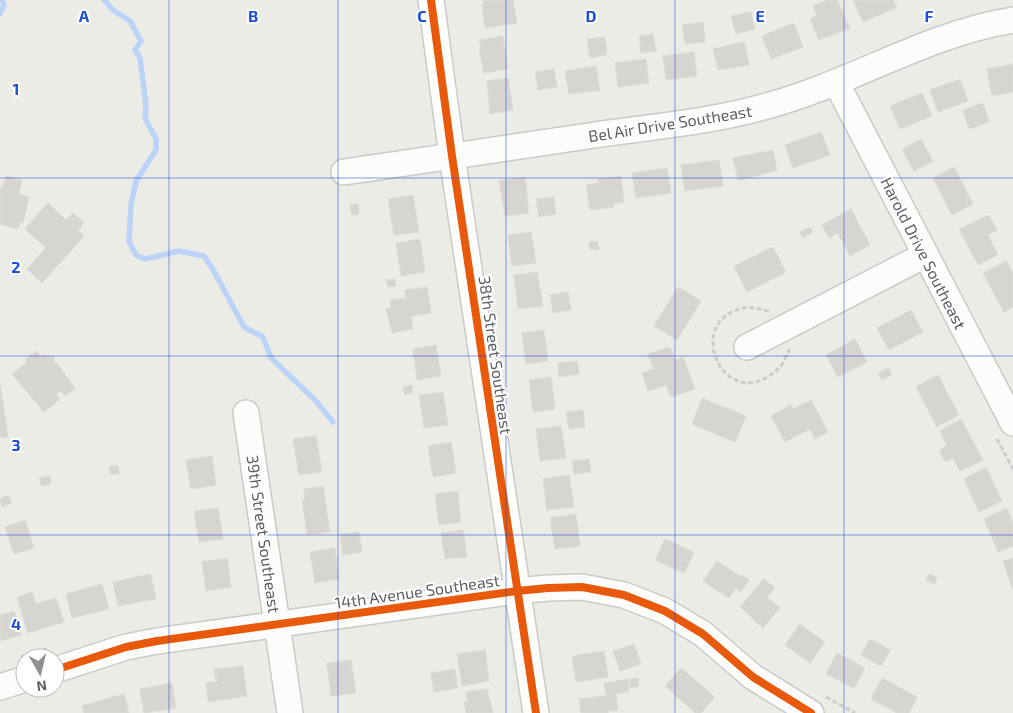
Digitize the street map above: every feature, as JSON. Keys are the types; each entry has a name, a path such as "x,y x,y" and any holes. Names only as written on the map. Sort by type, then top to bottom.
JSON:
{"street":[{"name":"38th Street Southeast","path":"431,0 452,156 536,713"},
{"name":"Bel Air Drive Southeast","path":"344,172 701,120 764,107 836,82 925,44 966,30 1013,20"},
{"name":"Harold Drive Southeast","path":"836,82 1013,422"},
{"path":"747,347 925,255"},
{"name":"39th Street Southeast","path":"246,414 290,713"},
{"name":"14th Avenue Southeast","path":"65,675 126,647 518,591 582,587 624,595 666,611 703,634 753,677 811,713"},
{"path":"0,687 15,688"}],"building":[{"path":"483,0 513,0 517,23 485,28"},
{"path":"828,0 837,0 850,28 819,40 810,19 817,16 813,6"},
{"path":"853,0 893,0 897,7 863,22"},
{"path":"751,12 755,29 736,34 731,16"},
{"path":"703,22 705,42 685,44 682,25"},
{"path":"794,23 803,47 771,59 762,36"},
{"path":"653,34 656,51 641,53 639,36"},
{"path":"503,36 508,69 484,73 479,40"},
{"path":"605,37 607,55 590,58 587,39"},
{"path":"744,42 749,65 718,70 713,49"},
{"path":"694,52 697,76 666,80 663,56"},
{"path":"646,59 649,83 618,87 615,63"},
{"path":"1013,64 1013,92 992,96 987,69"},
{"path":"596,66 600,90 569,94 565,71"},
{"path":"554,69 557,87 538,90 535,72"},
{"path":"508,78 513,110 490,114 487,81"},
{"path":"960,79 968,101 938,112 930,90"},
{"path":"922,93 932,116 900,129 890,106"},
{"path":"983,103 989,122 969,129 963,110"},
{"path":"821,132 830,155 793,168 785,145"},
{"path":"921,139 933,161 914,171 902,150"},
{"path":"773,150 777,170 738,181 733,158"},
{"path":"719,160 723,186 685,191 681,165"},
{"path":"954,167 973,204 952,215 933,178"},
{"path":"667,168 671,193 636,198 632,173"},
{"path":"6,176 22,180 19,194 29,197 23,223 20,222 18,229 0,224 0,187 2,188"},
{"path":"621,176 624,202 613,204 614,207 590,210 586,185 599,183 598,179"},
{"path":"525,177 529,213 505,216 499,181"},
{"path":"413,195 419,232 394,235 388,199"},
{"path":"554,197 556,214 539,217 536,199"},
{"path":"48,203 66,220 73,213 84,223 78,230 84,236 42,283 27,269 46,248 25,229"},
{"path":"358,204 359,214 352,215 350,205"},
{"path":"851,209 870,245 850,256 838,233 829,238 822,225"},
{"path":"989,215 997,230 988,235 998,255 978,265 959,229"},
{"path":"810,227 813,232 803,238 800,232"},
{"path":"531,232 536,263 512,266 508,235"},
{"path":"420,239 425,272 401,276 396,243"},
{"path":"597,241 599,249 590,250 589,242"},
{"path":"773,247 786,272 747,292 734,266"},
{"path":"1007,261 1013,273 1013,307 1004,312 983,273"},
{"path":"537,272 543,306 518,309 514,275"},
{"path":"395,279 396,286 388,287 386,280"},
{"path":"427,287 431,313 411,316 413,329 392,333 386,308 391,308 390,300 406,298 405,290"},
{"path":"678,287 701,301 677,340 654,326"},
{"path":"568,292 571,310 553,313 550,295"},
{"path":"911,310 923,332 889,350 877,328"},
{"path":"544,330 548,361 526,364 522,333"},
{"path":"855,339 867,362 838,377 826,355"},
{"path":"436,345 441,376 417,380 413,349"},
{"path":"670,347 675,360 683,357 695,389 671,397 666,385 648,391 642,373 660,367 653,368 648,354"},
{"path":"36,351 41,357 41,355 54,357 53,364 56,362 75,388 65,396 61,391 56,394 60,399 44,412 12,374 27,362 25,360"},
{"path":"577,361 579,374 559,377 558,363"},
{"path":"888,368 892,375 882,380 878,373"},
{"path":"938,375 959,415 937,427 916,387"},
{"path":"551,377 555,409 533,412 529,380"},
{"path":"0,382 8,437 0,438"},
{"path":"412,385 413,393 405,395 403,387"},
{"path":"443,392 448,425 424,428 419,395"},
{"path":"702,398 746,416 735,442 692,424"},
{"path":"811,400 828,432 815,439 810,429 785,442 771,416 791,405 793,409"},
{"path":"583,410 585,427 569,429 566,412"},
{"path":"961,419 983,460 960,471 953,458 945,462 939,450 947,445 940,431"},
{"path":"561,426 566,458 540,461 536,429"},
{"path":"316,436 322,472 299,475 293,439"},
{"path":"451,442 456,473 433,477 428,446"},
{"path":"212,456 216,485 191,489 186,460"},
{"path":"589,459 591,472 574,474 572,461"},
{"path":"109,466 118,466 119,474 110,474"},
{"path":"986,467 1002,501 979,512 964,479"},
{"path":"569,475 574,507 547,510 543,479"},
{"path":"50,476 51,484 41,486 39,478"},
{"path":"323,486 330,532 307,535 302,500 305,500 304,489"},
{"path":"458,491 461,522 439,525 435,494"},
{"path":"9,495 12,503 2,507 0,499"},
{"path":"218,508 223,539 199,542 194,511"},
{"path":"1007,508 1013,523 1013,546 998,552 984,519"},
{"path":"576,514 580,546 555,549 550,518"},
{"path":"25,520 34,548 14,554 5,527"},
{"path":"463,530 467,557 445,559 441,533"},
{"path":"359,532 362,552 343,555 340,534"},
{"path":"665,539 694,552 684,573 655,560"},
{"path":"335,548 339,579 315,583 310,552"},
{"path":"227,558 231,587 206,591 202,562"},
{"path":"1013,558 1013,590 1003,561"},
{"path":"717,561 741,577 742,575 749,580 741,592 736,588 729,598 703,581"},
{"path":"151,574 156,599 118,606 113,582"},
{"path":"929,574 937,577 935,584 926,580"},
{"path":"764,579 775,588 767,597 780,608 763,628 740,607"},
{"path":"102,584 109,609 72,618 66,594"},
{"path":"32,592 36,604 56,598 64,622 28,633 17,597"},
{"path":"14,611 21,635 0,641 0,615"},
{"path":"800,624 825,642 810,663 785,645"},
{"path":"870,639 890,650 881,666 861,655"},
{"path":"634,644 641,664 620,671 613,651"},
{"path":"485,650 489,681 462,686 457,654"},
{"path":"604,651 608,677 576,682 572,656"},
{"path":"837,653 865,668 854,688 826,674"},
{"path":"351,660 356,693 331,696 327,663"},
{"path":"243,666 247,696 208,702 206,683 218,681 218,679 215,679 214,669"},
{"path":"681,668 715,697 701,713 695,713 665,686"},
{"path":"455,669 458,688 434,692 431,673"},
{"path":"638,678 639,686 630,688 629,679"},
{"path":"882,678 917,697 909,713 897,713 871,699"},
{"path":"628,679 629,692 606,695 604,683"},
{"path":"172,683 176,708 144,713 140,689"},
{"path":"487,689 493,713 466,713 464,702 468,702 466,692"},
{"path":"124,694 129,713 84,713 82,706"},
{"path":"616,694 618,710 608,711 608,713 581,713 579,699"}],"waterway":[{"path":"0,14 4,5 2,0"},
{"path":"104,0 114,11 130,21 141,41 135,50 140,58 146,105 145,118 156,139 156,150 136,181 131,205 129,241 136,255 145,259 179,251 204,256 244,327 263,337 271,358 315,400 333,422"}],"cycle path":[{"path":"431,0 452,156 536,713"},
{"path":"65,667 126,647 157,641 517,591 582,587 624,595 665,611 703,634 753,677 811,713"}]}
